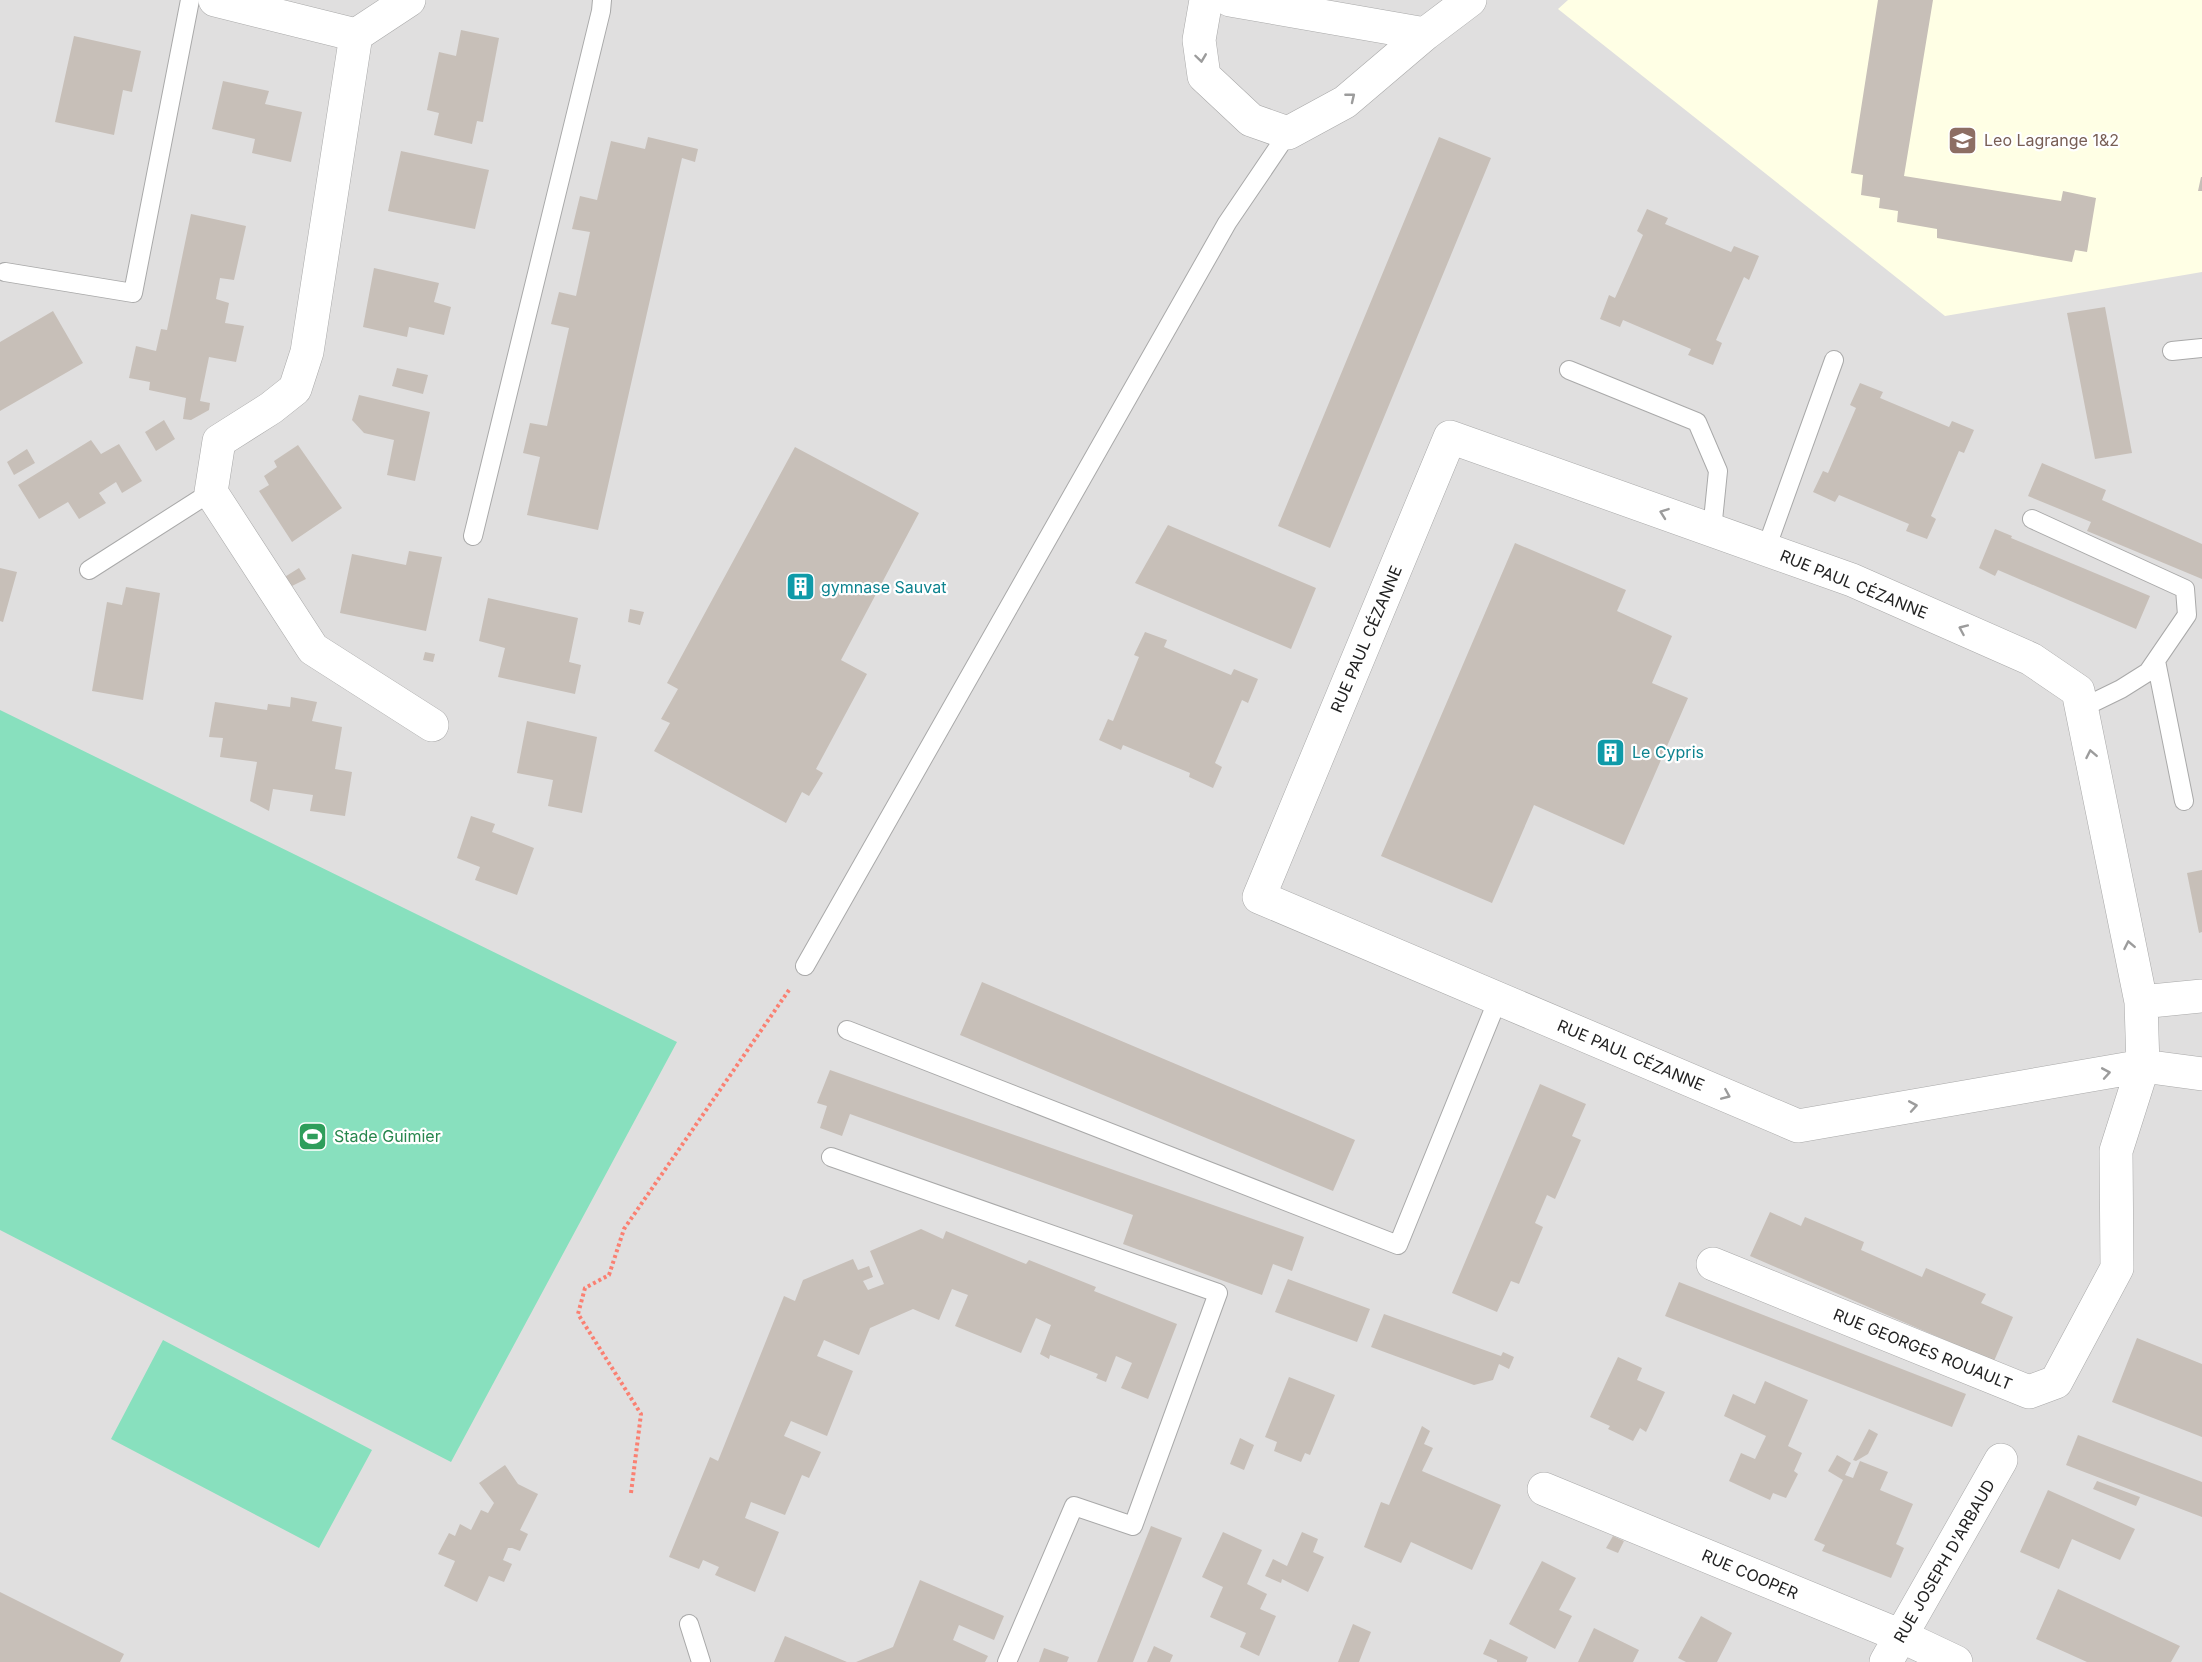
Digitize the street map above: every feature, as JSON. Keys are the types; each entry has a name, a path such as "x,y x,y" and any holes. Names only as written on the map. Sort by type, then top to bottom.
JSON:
{"street":[{"path":"215,0 357,35"},
{"path":"409,0 357,35 307,352 295,389 271,408 219,441 211,492 313,649 432,725"},
{"path":"1206,0 1199,40 1204,76 1251,120 1288,133 1345,102 1425,34 1470,0"},
{"path":"1230,0 1425,34"},
{"name":"RUE PAUL CÉZANNE","path":"2141,1002 2078,691 2031,659 1852,580 1450,437 1259,897 1798,1126 2142,1066 2202,1074"},
{"path":"2141,1002 2202,996"},
{"name":"RUE GEORGES ROUAULT","path":"1713,1264 2029,1392 2056,1382 2117,1268 2116,1151 2142,1066 2141,1002"},
{"name":"RUE JOSEPH D'ARBAUD","path":"1894,1649 2001,1460"},
{"name":"RUE COOPER","path":"1544,1489 1894,1649 1956,1662"}],"lane":[{"path":"5,272 133,293 190,0"},
{"path":"473,536 601,12 602,0"},
{"path":"805,966 1227,223 1288,133"},
{"path":"2172,351 2202,348"},
{"path":"1766,549 1834,360"},
{"path":"1569,370 1697,422 1718,471 1712,530"},
{"path":"89,570 211,492"},
{"path":"2032,519 2185,589 2187,615 2148,672 2082,708"},
{"path":"2156,661 2184,801"},
{"path":"847,1030 1398,1245 1498,999"},
{"path":"831,1157 1218,1293 1133,1526 1074,1506 1007,1662"},
{"path":"689,1624 701,1662"}],"path":[{"path":"631,1492 641,1414 578,1314 585,1288 609,1275 624,1229 805,966"}],"shaded area":[{"path":"0,0 2202,0 2202,1662 0,1662"},
{"name":"Leo Lagrange 1&2","path":"1568,0 2202,0 2202,272 1945,316 1558,9"}],"green space":[{"name":"Stade Guimier","path":"0,710 677,1042 451,1462 0,1230"},
{"path":"163,1340 372,1450 319,1548 111,1439"}],"building":[{"path":"1878,0 1933,0 1904,176 2061,201 2063,191 2096,198 2087,252 2075,250 2072,262 1937,238 1937,229 1897,222 1898,211 1879,208 1880,198 1861,195 1863,175 1851,173"},
{"path":"461,30 499,38 483,122 477,121 472,144 434,135 439,113 427,110 439,52 456,56"},
{"path":"74,36 141,51 132,92 123,90 114,135 55,122"},
{"path":"223,81 269,91 265,104 302,112 291,162 252,153 255,139 212,129"},
{"path":"648,137 698,149 695,162 682,158 598,530 527,515 540,457 523,453 530,423 547,426 569,328 551,324 559,292 576,296 590,232 572,229 580,196 597,200 611,141 645,149"},
{"path":"1439,137 1491,158 1330,548 1278,526"},
{"path":"401,151 489,170 475,229 388,211"},
{"path":"2201,177 2202,191 2198,191"},
{"path":"1647,209 1668,218 1665,224 1731,252 1734,246 1759,256 1749,280 1744,277 1716,340 1722,343 1713,365 1688,355 1691,349 1623,320 1620,327 1600,319 1609,295 1615,298 1643,235 1637,231"},
{"path":"191,214 246,226 234,280 220,278 216,299 229,303 225,323 244,326 236,362 209,357 200,401 210,403 209,410 191,420 183,419 186,398 149,390 150,382 129,378 136,346 156,351 161,329 167,330"},
{"path":"374,268 439,283 434,302 451,307 444,335 409,327 407,337 363,327"},
{"path":"2105,307 2132,453 2095,459 2067,313"},
{"path":"53,311 83,363 0,411 0,342"},
{"path":"397,368 428,375 423,394 392,386"},
{"path":"1860,383 1883,392 1880,398 1949,427 1952,421 1974,430 1964,453 1959,451 1931,516 1936,519 1927,539 1906,531 1909,524 1839,495 1835,502 1813,492 1823,471 1828,473 1856,408 1850,405"},
{"path":"359,395 430,412 415,481 387,475 394,440 364,433 352,420"},
{"path":"164,420 175,439 156,451 145,432"},
{"path":"91,440 101,454 119,444 142,481 122,493 116,482 99,493 106,503 79,519 68,502 39,519 18,485"},
{"path":"298,445 342,508 292,542 259,491 269,485 264,476 277,467 274,461"},
{"name":"gymnase Sauvat","path":"795,447 919,513 841,660 867,674 816,769 823,773 809,796 802,792 786,823 654,751 670,723 661,719 678,689 667,683"},
{"path":"27,449 35,463 14,475 7,462"},
{"path":"2042,463 2106,490 2102,500 2202,544 2202,579 2087,531 2091,522 2028,496"},
{"path":"1168,525 1316,588 1291,649 1135,583"},
{"path":"1995,529 2012,536 2011,538 2150,596 2136,629 1998,570 1995,576 1979,568"},
{"path":"1515,543 1626,590 1617,611 1672,636 1652,683 1688,698 1624,845 1534,805 1492,903 1381,856"},
{"path":"409,551 442,557 426,631 340,613 352,554 406,565"},
{"path":"0,568 17,572 3,622 0,621"},
{"path":"299,568 306,579 288,588 283,578"},
{"path":"126,587 160,593 143,700 92,691 107,602 122,605"},
{"path":"488,598 578,618 569,662 581,665 575,694 498,677 505,648 479,641"},
{"path":"630,609 644,612 640,625 628,622"},
{"path":"1145,632 1167,640 1164,647 1231,675 1234,669 1258,679 1248,703 1242,700 1215,763 1222,767 1213,788 1189,777 1190,773 1123,745 1121,750 1099,740 1108,719 1113,721 1139,657 1134,655"},
{"path":"425,652 435,654 433,662 423,660"},
{"path":"291,697 317,702 312,721 342,727 335,769 352,772 345,816 310,811 313,795 273,789 269,811 250,801 257,762 220,757 223,738 209,737 215,702 267,710 268,704 290,707"},
{"path":"527,721 597,737 582,813 548,806 553,780 517,773"},
{"path":"471,816 495,824 492,832 534,848 517,895 475,880 480,867 457,858"},
{"path":"2202,870 2202,932 2199,933 2187,873"},
{"path":"982,982 1355,1140 1333,1191 960,1035"},
{"path":"830,1070 1304,1237 1292,1271 1273,1264 1262,1295 1123,1244 1133,1215 850,1114 842,1136 820,1128 827,1106 817,1103"},
{"path":"1540,1084 1586,1104 1572,1136 1581,1140 1555,1199 1547,1195 1535,1223 1543,1227 1519,1284 1511,1281 1497,1312 1452,1293"},
{"path":"1770,1212 1801,1226 1805,1217 1864,1242 1861,1250 1922,1277 1926,1268 1986,1294 1981,1303 2013,1317 1994,1361 1750,1256"},
{"path":"921,1229 943,1239 946,1231 1026,1264 1029,1260 1096,1287 1094,1291 1177,1324 1148,1399 1121,1388 1132,1363 1116,1356 1106,1382 1096,1378 1098,1374 1050,1355 1049,1359 1040,1354 1051,1325 1036,1318 1021,1353 955,1326 968,1295 952,1289 939,1320 913,1309 870,1328 859,1355 824,1340 817,1356 853,1371 827,1436 791,1421 784,1436 821,1452 809,1478 802,1475 785,1515 751,1502 745,1518 779,1532 755,1592 715,1575 719,1567 703,1560 699,1569 669,1557 710,1457 718,1461 784,1296 795,1301 803,1280 853,1259 858,1270 869,1266 873,1277 863,1281 868,1290 884,1284 870,1251"},
{"path":"1288,1279 1370,1309 1357,1342 1275,1312"},
{"path":"1679,1282 1966,1394 1952,1427 1665,1316"},
{"path":"1384,1314 1501,1356 1503,1352 1514,1357 1509,1369 1499,1364 1493,1380 1474,1385 1371,1347"},
{"path":"2137,1338 2202,1364 2202,1437 2112,1402"},
{"path":"1618,1357 1642,1368 1637,1380 1665,1392 1646,1432 1640,1428 1633,1441 1608,1429 1610,1426 1590,1417"},
{"path":"1289,1377 1335,1395 1310,1455 1305,1453 1301,1462 1274,1451 1277,1442 1265,1437"},
{"path":"1765,1381 1808,1400 1788,1446 1802,1453 1794,1471 1798,1474 1786,1498 1773,1493 1770,1500 1729,1481 1741,1453 1755,1459 1766,1436 1724,1416 1733,1394 1755,1404"},
{"path":"1422,1426 1430,1431 1424,1444 1433,1448 1422,1471 1501,1505 1472,1570 1411,1542 1401,1563 1364,1547 1381,1502 1389,1505"},
{"path":"1869,1429 1878,1434 1868,1454 1856,1461 1853,1460"},
{"path":"2078,1435 2202,1482 2202,1517 2066,1465"},
{"path":"1240,1438 1254,1445 1244,1470 1230,1464"},
{"path":"1837,1455 1851,1463 1845,1475 1853,1478 1860,1461 1888,1472 1880,1490 1913,1504 1896,1544 1904,1548 1891,1578 1822,1551 1825,1545 1814,1540 1843,1480 1828,1471"},
{"path":"505,1465 518,1484 538,1494 520,1530 528,1534 520,1551 508,1548 503,1560 512,1564 504,1582 489,1576 477,1602 444,1586 455,1561 438,1554 449,1533 455,1536 460,1524 471,1530 481,1510 488,1513 494,1503 479,1483"},
{"path":"2097,1481 2140,1497 2136,1506 2093,1489"},
{"path":"2048,1490 2135,1529 2120,1560 2072,1539 2059,1569 2020,1552"},
{"path":"1151,1526 1182,1538 1133,1662 1097,1662"},
{"path":"1223,1532 1262,1550 1247,1584 1267,1594 1260,1609 1276,1616 1259,1656 1240,1647 1246,1633 1210,1617 1223,1587 1202,1577"},
{"path":"1302,1532 1318,1539 1313,1552 1324,1557 1308,1592 1282,1579 1281,1583 1265,1576 1273,1559 1287,1566"},
{"path":"1613,1536 1624,1541 1618,1553 1606,1548"},
{"path":"1542,1561 1576,1578 1559,1610 1572,1616 1555,1649 1509,1624"},
{"path":"920,1580 1004,1616 994,1640 959,1625 953,1640 988,1656 985,1662 856,1662 893,1647"},
{"path":"2058,1589 2180,1646 2171,1662 2087,1662 2036,1639"},
{"path":"0,1592 124,1654 120,1662 0,1662"},
{"path":"1701,1616 1732,1633 1717,1662 1686,1662 1678,1658"},
{"path":"1353,1624 1371,1632 1359,1662 1338,1662"},
{"path":"1594,1628 1639,1650 1633,1662 1578,1662"},
{"path":"785,1636 847,1662 774,1662"},
{"path":"1490,1639 1528,1657 1526,1662 1497,1662 1483,1654"},
{"path":"1154,1646 1173,1655 1170,1662 1147,1662"},
{"path":"1044,1648 1069,1657 1067,1662 1039,1662"}],"place":[{"name":"Leo Lagrange 1&2","path":"1963,140"},
{"name":"gymnase Sauvat","path":"800,587"},
{"name":"Le Cypris","path":"1611,752"},
{"name":"Stade Guimier","path":"313,1136"}]}
